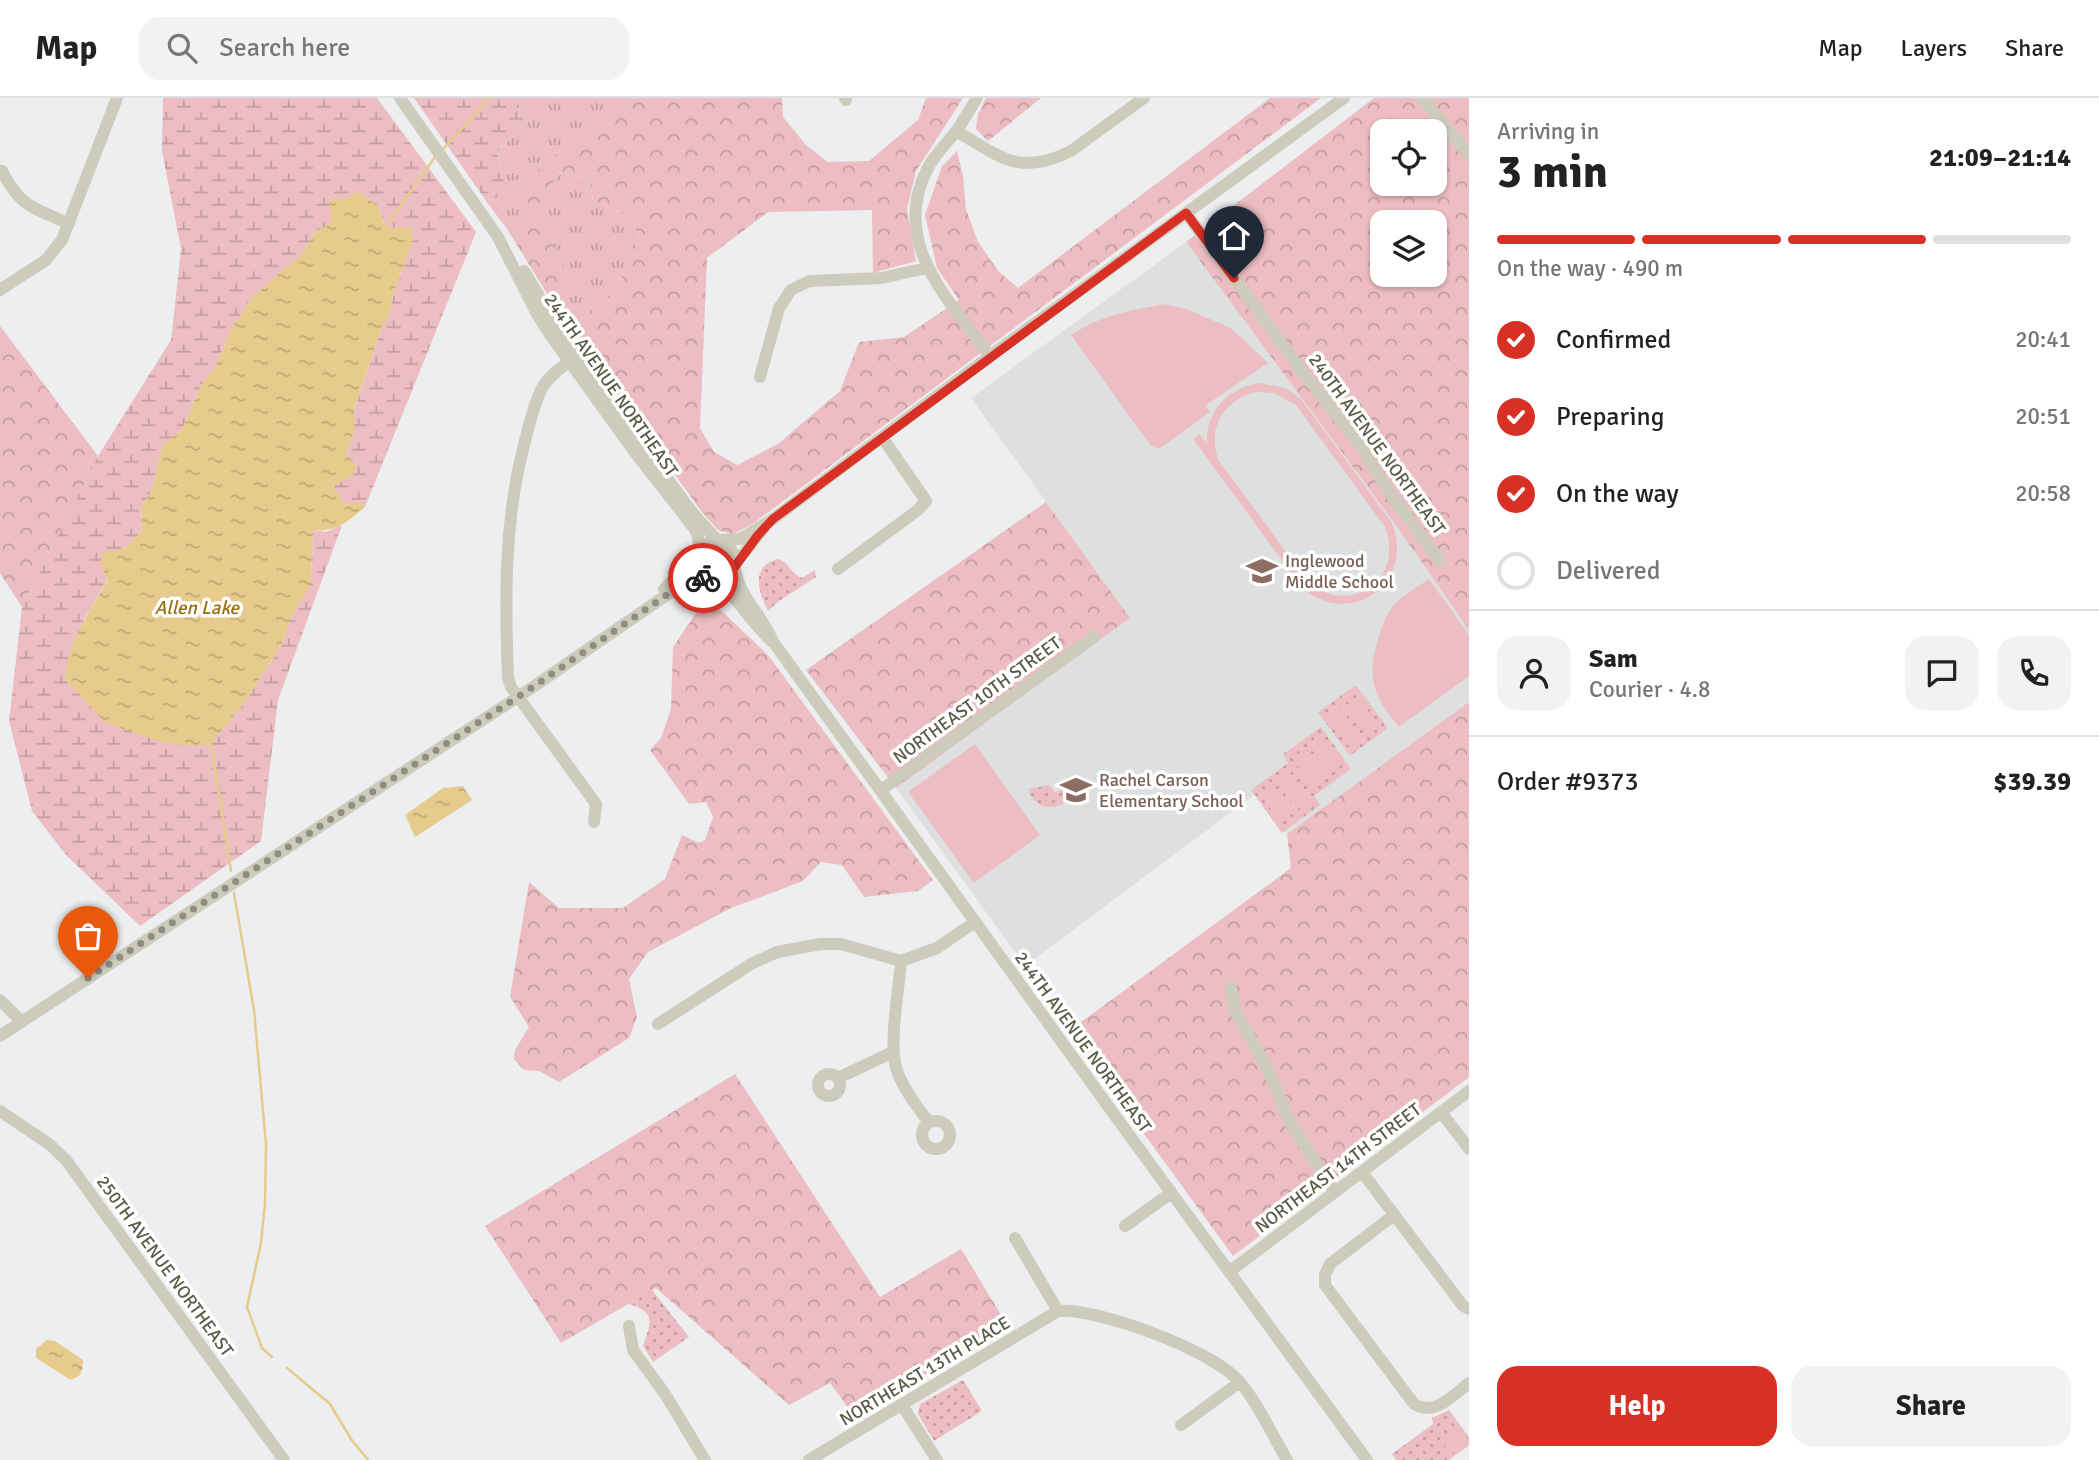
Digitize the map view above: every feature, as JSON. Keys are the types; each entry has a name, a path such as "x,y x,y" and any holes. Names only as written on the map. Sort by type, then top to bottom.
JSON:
{"street":[{"path":"0,290 46,260 62,240 117,98"},
{"name":"244TH AVENUE NORTHEAST","path":"400,98 494,231 542,311 634,451 694,528 698,536 698,553"},
{"path":"977,98 930,165 919,195 916,219 917,238 926,268 990,356"},
{"path":"956,131 1005,160 1034,164 1071,151 1143,98"},
{"path":"642,612 707,542 740,539 773,519 990,356 1344,98"},
{"path":"1422,98 1469,155"},
{"path":"0,171 12,191 24,203 69,224"},
{"name":"240TH AVENUE NORTHEAST","path":"1186,213 1307,378 1357,441 1389,492 1440,561"},
{"path":"760,377 779,308 791,290 799,284 825,279 882,278 926,268"},
{"path":"574,358 543,386 527,431 509,521 505,615 508,678 511,687 596,804 594,822"},
{"name":"244TH AVENUE NORTHEAST","path":"574,358 691,511 719,540"},
{"path":"838,569 926,502 882,438"},
{"path":"0,1036 518,696 684,583 696,578 728,576 773,519"},
{"path":"719,540 735,551 736,565"},
{"path":"698,553 699,569 711,579"},
{"name":"244TH AVENUE NORTHEAST","path":"736,565 736,579 767,627 774,643 1367,1460"},
{"name":"244TH AVENUE NORTHEAST","path":"711,579 729,592 760,631 774,643"},
{"name":"NORTHEAST 10TH STREET","path":"881,790 1094,637"},
{"path":"658,1024 751,964 777,952 811,945 841,944 901,961 937,948 975,922"},
{"path":"901,961 893,1052 896,1069 906,1092 929,1122"},
{"path":"1231,987 1235,1011 1266,1065 1291,1124 1335,1192"},
{"path":"0,1000 22,1022"},
{"path":"838,1078 893,1052"},
{"name":"NORTHEAST 14TH STREET","path":"1229,1272 1469,1091"},
{"name":"250TH AVENUE NORTHEAST","path":"0,1111 49,1144 66,1160 285,1460"},
{"path":"1441,1112 1469,1149"},
{"path":"1362,1172 1463,1306 1469,1309"},
{"path":"1125,1226 1171,1193"},
{"path":"1394,1215 1330,1264 1325,1275 1325,1285 1414,1404 1427,1409 1440,1405 1469,1383"},
{"path":"1015,1238 1058,1311 1090,1313 1136,1328 1205,1356 1240,1382 1283,1458"},
{"name":"NORTHEAST 13TH PLACE","path":"809,1460 1058,1311"},
{"path":"629,1326 633,1350 665,1394 705,1460"},
{"path":"1181,1425 1240,1382"},
{"path":"902,1405 937,1460"}],"shaded area":[{"name":"Inglewood Middle School","path":"1186,242 1395,524 1469,630 1469,702 1287,834 1257,793 1025,966 896,788 1130,618 971,398"}],"green space":[{"path":"163,98 377,98 476,232 365,507 358,501 346,505 333,486 353,475 357,466 346,453 354,433 354,411 382,327 390,313 393,294 406,259 385,228 378,205 360,192 344,199 332,223 315,232 302,254 253,296 232,327 216,366 201,385 182,430 162,446 152,490 141,507 142,531 125,548 100,563 108,579 84,619 65,679 81,695 211,744 245,702 282,644 291,617 311,583 313,530 326,532 342,525 278,700 261,841 140,926 67,856 32,811 9,721 22,607 98,456 171,340 181,249 162,151"},
{"path":"414,98 523,98 516,106 527,122 497,152 504,182 489,205"},
{"path":"523,98 637,98 541,165 522,205 522,220 507,229 489,205 504,182 497,152 527,122 516,106"},
{"path":"637,98 782,98 783,117 806,145 828,162 869,161 918,120 926,98 963,98 916,171 907,209 916,261 873,273 872,210 768,212 707,258 700,428 714,452 737,465 778,444 840,391 859,342 904,337 959,300 937,268 925,215 942,166 957,151 966,209 978,242 999,272 1018,288 1270,98 1321,98 754,523 733,534 718,530 702,512 569,329 617,289 640,237 628,216 593,201 590,179 560,173 544,195 544,224 571,280 564,294 551,300 507,229 522,220 522,205 541,165"},
{"path":"986,98 1041,98 988,141 976,129 978,114"},
{"path":"1374,98 1469,98 1469,630 1395,524 1186,242"},
{"path":"560,173 590,179 593,201 628,216 640,237 617,289 569,329 551,300 564,294 571,280 544,224 544,195"},
{"path":"1164,304 1186,309 1231,328 1268,363 1206,405 1210,412 1159,449 1151,446 1071,335 1105,318"},
{"path":"0,326 98,456 22,607 0,573"},
{"path":"1259,383 1286,388 1301,399 1392,523 1397,544 1395,564 1387,580 1375,593 1359,601 1341,604 1322,600 1303,589 1193,439 1199,434 1207,443 1210,421 1215,411 1229,396","holes":["1257,392 1274,393 1296,405 1385,527 1389,545 1388,562 1371,587 1357,594 1342,596 1325,592 1309,583 1219,461 1215,438 1217,427 1227,408 1235,401"]},
{"path":"1046,502 1130,618 896,788 806,670"},
{"path":"717,550 725,553 728,561 725,569 717,572 709,569 706,561 709,553"},
{"path":"778,559 802,578 815,570 816,577 768,611 759,588 760,573 769,562"},
{"path":"1429,579 1469,635 1469,676 1399,727 1377,695 1372,674 1375,650 1391,609 1401,598"},
{"path":"707,597 768,655 933,880 918,891 864,897 842,865 821,862 803,881 731,908 648,952 629,979 637,1017 629,1038 559,1082 539,1071 524,1070 514,1059 515,1050 529,1027 510,997 529,882 559,908 623,908 665,879 682,835 699,843 705,840 713,817 706,802 689,804 650,750 661,738 671,709 673,647"},
{"path":"1356,685 1388,728 1350,756 1318,712"},
{"path":"1358,697 1378,724 1365,733 1345,706"},
{"path":"1469,702 1469,1077 1233,1256 1069,1031 1291,868 1287,834"},
{"path":"1341,709 1361,736 1348,746 1328,718"},
{"path":"1321,727 1351,769 1314,796 1320,805 1282,833 1251,790 1288,763 1283,754"},
{"path":"1321,737 1341,765 1329,774 1309,746"},
{"path":"975,744 1040,835 974,883 908,792"},
{"path":"1305,749 1325,777 1312,786 1292,758"},
{"path":"1290,773 1310,801 1297,810 1277,783"},
{"path":"1049,785 1055,792 1064,790 1073,796 1061,805 1042,806 1031,797 1028,789"},
{"path":"1272,786 1292,813 1280,822 1260,795"},
{"path":"735,1074 880,1297 961,1249 1006,1323 856,1419 830,1383 789,1405 656,1288 561,1343 485,1226"},
{"path":"652,1290 689,1337 653,1362 643,1346 649,1325 648,1315 638,1307 628,1304"},
{"path":"963,1380 982,1411 934,1441 918,1414 920,1404"},
{"path":"1449,1410 1469,1437 1469,1445 1449,1460 1396,1460 1392,1454 1433,1424 1432,1418"},
{"path":"1458,1427 1469,1441 1451,1454 1441,1440"}],"water":[{"name":"Allen Lake","path":"360,191 378,205 385,228 411,227 413,240 393,294 390,313 382,327 354,410 354,433 346,453 357,466 353,475 333,486 346,505 358,501 365,507 336,528 313,530 311,584 291,617 282,644 245,702 211,744 193,746 164,743 106,723 65,679 75,640 108,580 100,563 105,552 125,548 142,531 141,507 152,490 162,446 182,430 201,385 216,366 232,327 253,296 302,254 315,232 332,223 329,201 344,199"},
{"path":"463,786 472,800 415,837 405,815 443,788"},
{"path":"47,1340 55,1341 83,1360 79,1376 69,1379 36,1358 36,1349"}],"waterway":[{"path":"442,150 490,98"},
{"path":"384,229 435,157"},
{"path":"211,743 231,871"},
{"path":"234,893 254,1010 266,1144 261,1243 247,1307 262,1348 272,1357"},
{"path":"287,1368 330,1404 351,1439 368,1460"}],"way so far":[{"path":"88,978 533,687 684,583 703,578"}],"place":[{"name":"Inglewood Middle School","path":"1262,571"},
{"name":"Rachel Carson Elementary School","path":"1076,790"}],"route":[{"path":"703,578 718,580 728,576 773,519 1186,213 1234,278"}]}
